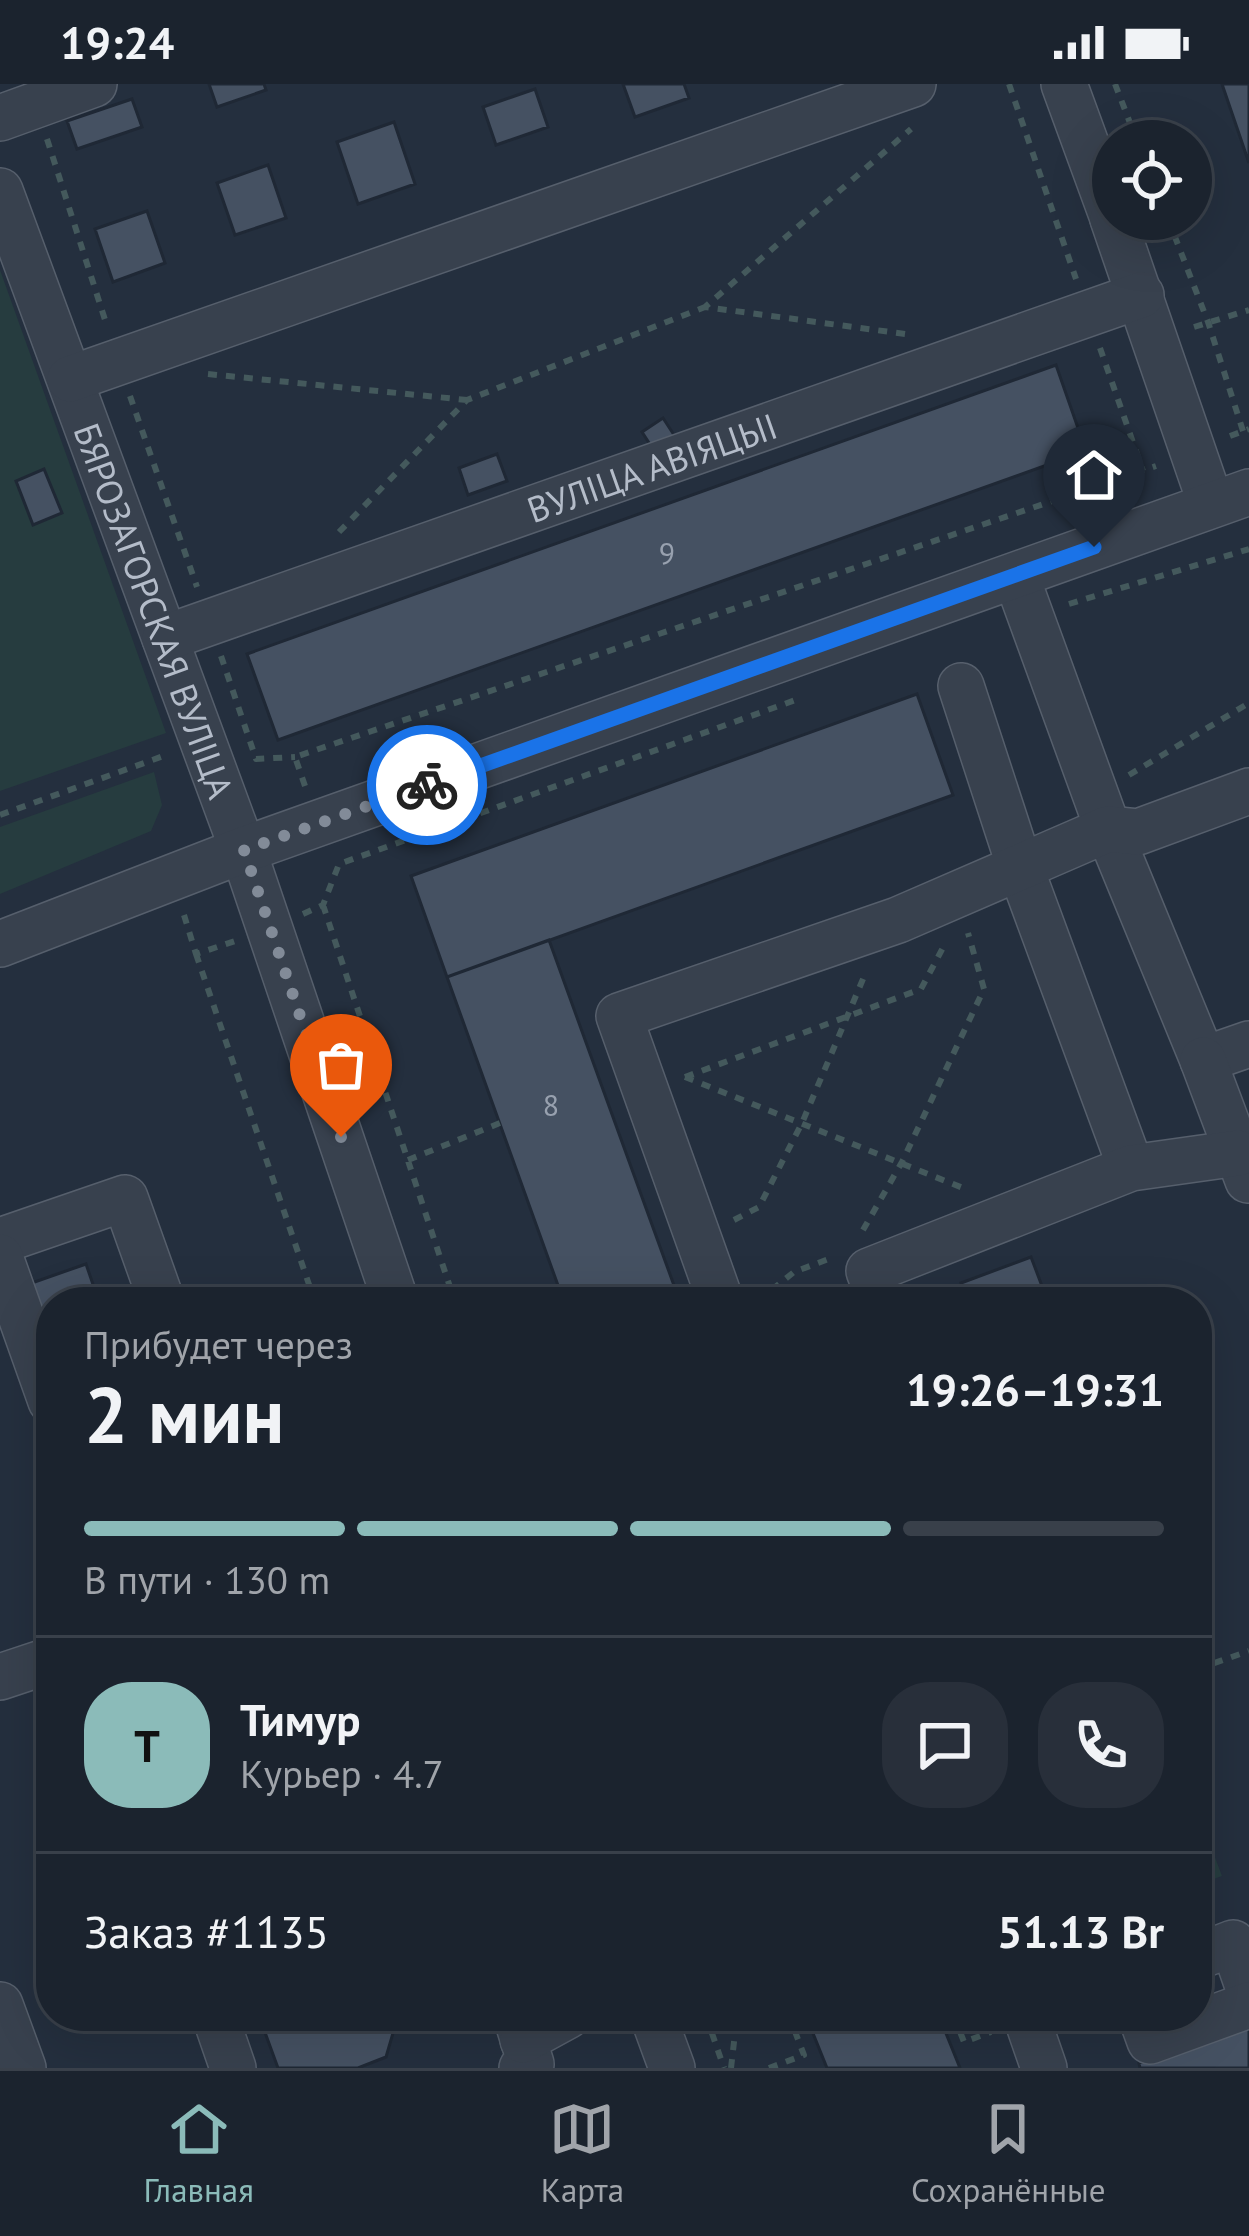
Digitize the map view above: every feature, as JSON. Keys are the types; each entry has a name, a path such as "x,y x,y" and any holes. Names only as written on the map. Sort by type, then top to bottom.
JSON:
{"street":[{"path":"18,111 94,84"},
{"path":"1064,84 1092,161"},
{"path":"70,379 912,106"},
{"name":"БЯРОЗАГОРСКАЯ ВУЛІЦА","path":"0,191 244,850 391,1287"},
{"path":"0,944 319,824 1024,596 1230,498 1192,451 1121,240"},
{"name":"ВУЛІЦА АВІЯЦЫІ","path":"165,638 1141,296"},
{"path":"867,1275 1131,1168 1244,1168 1102,812 1024,596"},
{"path":"961,686 1020,867 1131,1168"},
{"path":"1102,812 1138,832 1249,791"},
{"path":"716,1287 619,1016 886,924 960,904 1102,812"},
{"path":"1203,1060 1249,1044"},
{"path":"0,1241 125,1198 156,1287"},
{"path":"0,1257 36,1359"},
{"path":"0,1677 36,1665"},
{"path":"1212,1951 1233,1943 1249,1989"},
{"path":"0,2006 23,2068"},
{"path":"1212,2019 1249,2006"},
{"path":"220,2031 233,2068"},
{"path":"658,2031 671,2068"},
{"path":"1035,2031 1045,2068"},
{"path":"1146,2031 1150,2041 1178,2031"}],"path":[{"path":"1115,84 1129,120"},
{"path":"335,536 467,400 705,307 912,106"},
{"path":"18,111 118,363 256,759 295,757 1192,451"},
{"path":"1176,240 1243,431"},
{"path":"705,307 908,334"},
{"path":"1157,341 1249,310"},
{"path":"201,374 467,400"},
{"path":"1024,596 1249,549"},
{"path":"450,1287 323,905 339,864 807,695"},
{"path":"1102,812 1249,703"},
{"path":"0,815 202,742 248,733"},
{"path":"295,757 319,824"},
{"path":"173,878 310,1287"},
{"path":"960,904 921,989 686,1077 1022,1211"},
{"path":"776,1287 794,1272 867,1275 902,1162 984,989 960,904"},
{"path":"196,954 323,905"},
{"path":"699,1239 759,1207 802,1123 886,924"},
{"path":"408,1160 500,1124"},
{"path":"1212,1664 1249,1651"},
{"path":"712,2031 728,2068"},
{"path":"728,2068 734,2031"},
{"path":"769,2068 804,2055 794,2031"},
{"path":"960,2031 964,2042 995,2031"}],"green space":[{"path":"0,270 166,733 0,791"},
{"path":"154,772 162,805 151,831 0,894 0,827"},
{"path":"1212,1850 1222,1876 1212,1880"}],"building":[{"path":"209,84 264,84 266,90 217,107"},
{"path":"623,84 684,84 689,98 635,117"},
{"path":"1222,84 1249,84 1249,163"},
{"path":"535,89 548,127 496,145 483,107"},
{"path":"132,99 142,127 77,149 67,121"},
{"path":"394,122 415,184 358,204 337,142"},
{"path":"268,165 286,218 235,235 217,183"},
{"path":"147,211 165,263 113,282 95,229"},
{"path":"1056,365 1086,451 278,740 247,654"},
{"path":"663,418 676,438 655,452 642,432"},
{"path":"497,454 507,481 468,495 459,468"},
{"path":"44,469 62,513 33,525 16,481"},
{"path":"917,694 953,795 447,977 411,876"},
{"path":"549,940 675,1287 559,1287 447,977"},
{"path":"1031,1257 1042,1287 962,1287 961,1283"},
{"path":"86,1264 94,1287 36,1287 36,1314 26,1285"},
{"path":"1249,2023 1249,2068 1140,2068 1139,2063"},
{"path":"264,2031 394,2031 386,2057 358,2068 278,2068"},
{"path":"812,2031 945,2031 960,2068 827,2068"}],"way so far":[{"path":"341,1137 244,850 427,785"}],"route":[{"path":"427,785 1094,547"}]}
